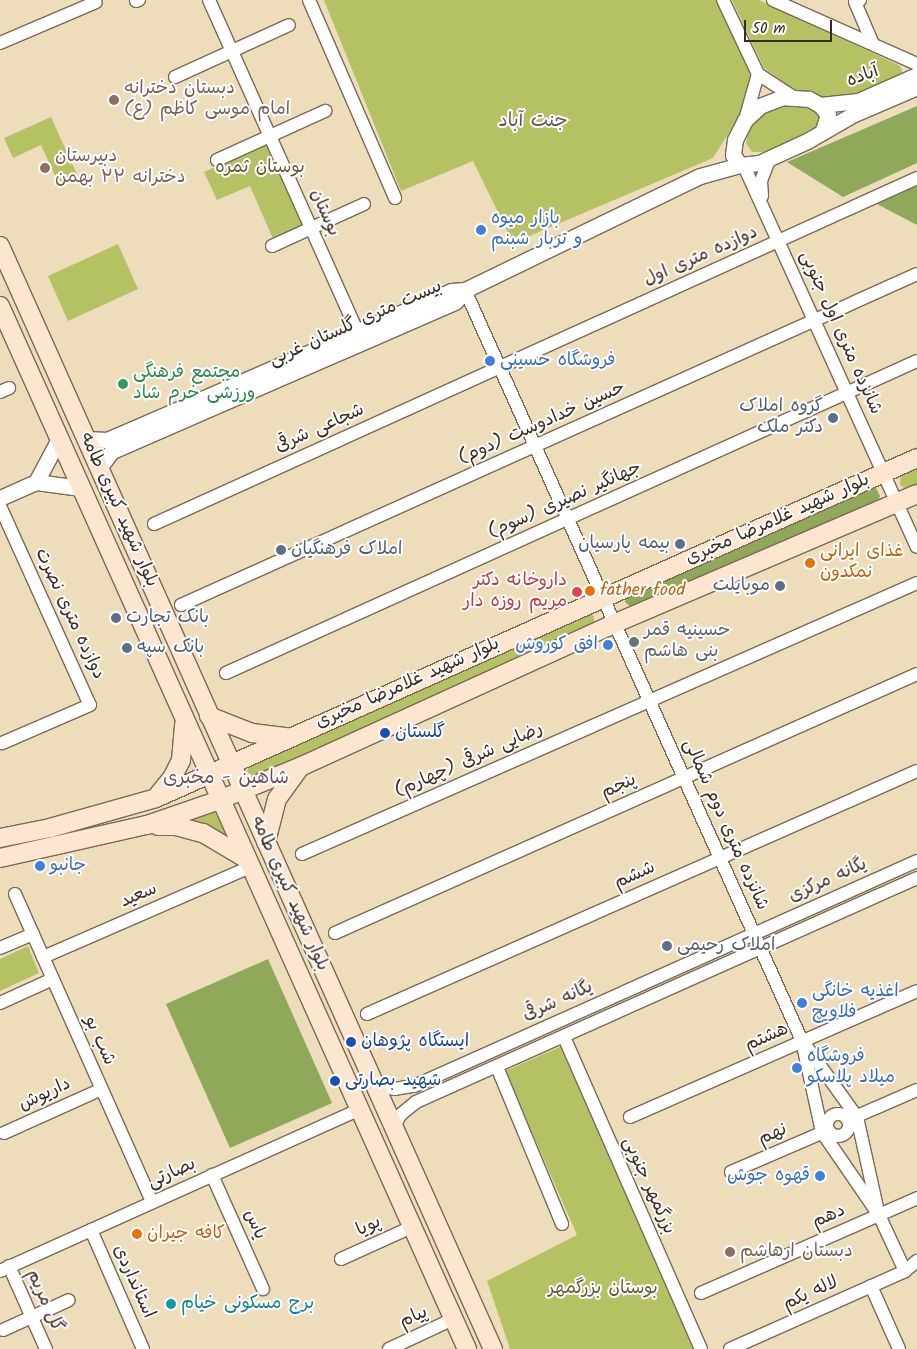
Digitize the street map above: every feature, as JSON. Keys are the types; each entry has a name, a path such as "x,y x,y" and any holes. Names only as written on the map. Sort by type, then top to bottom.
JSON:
{"main road":[{"name":"بلوار شهید کبیری طامه","path":"0,246 493,1349"},
{"name":"بلوار شهید کبیری طامه","path":"0,306 184,721 467,1349"},
{"name":"بلوار شهید غلامرضا مخبری","path":"0,838 50,828 156,798 917,458"},
{"name":"بلوار شهید غلامرضا مخبری","path":"0,858 147,825 243,791 616,623 917,494"},
{"path":"209,716 252,733 290,737"},
{"path":"156,798 172,778 181,760 184,721"},
{"path":"266,842 277,799 291,777 302,766"},
{"path":"147,825 176,826 203,833 248,863"}],"street":[{"name":"بوستان","path":"209,0 360,336"},
{"path":"309,0 395,198"},
{"path":"723,0 758,74 795,98 820,105 828,116 823,130"},
{"path":"773,0 917,64"},
{"path":"860,0 855,2 873,44"},
{"path":"0,43 96,2"},
{"path":"175,78 289,25"},
{"path":"700,176 732,150 745,120 758,74"},
{"name":"آباده","path":"820,105 858,101 917,75"},
{"name":"آباده","path":"700,176 770,158 823,130 917,87"},
{"path":"745,120 754,110 771,101 795,98"},
{"path":"217,160 325,111"},
{"path":"732,150 742,166"},
{"name":"شانزده متری اول جنوبی","path":"765,208 761,181 770,158"},
{"name":"شانزده متری اول جنوبی","path":"742,166 765,208 917,547"},
{"name":"بیست متری گلستان غربی","path":"99,468 112,451 360,336 451,291 465,290 700,176"},
{"name":"دوازده متری اول","path":"500,367 917,178"},
{"path":"272,246 364,204"},
{"name":"حسین خدادوست (دوم)","path":"181,605 917,274"},
{"name":"شانزده متری دوم شمالی","path":"465,290 569,518 802,1041 853,1119 879,1215"},
{"name":"بیست متری گلستان غربی","path":"86,438 107,440 360,336"},
{"name":"جهانگیر نصیری (سوم)","path":"226,673 917,361"},
{"name":"شجاعی شرقی","path":"154,524 500,367"},
{"path":"36,482 59,439"},
{"path":"0,498 36,482 81,488"},
{"name":"دوازده متری نصرت","path":"0,506 90,704 2,743"},
{"name":"رضایی شرقی (چهارم)","path":"302,854 917,583"},
{"name":"پنجم","path":"336,933 917,674"},
{"name":"ششم","path":"367,1014 917,771"},
{"name":"یگانه مرکزی","path":"754,934 917,860"},
{"name":"سعید","path":"43,957 248,863"},
{"name":"یگانه مرکزی","path":"760,947 917,878"},
{"name":"شب بو","path":"15,894 152,1202"},
{"path":"0,948 32,934"},
{"name":"یگانه شرقی","path":"374,1084 394,1089 414,1086 754,934"},
{"name":"یگانه شرقی","path":"394,1127 400,1115 416,1102 564,1037 760,947"},
{"path":"0,1003 53,979"},
{"name":"هشتم","path":"630,1117 917,991"},
{"name":"بزرگمهر جنوبی","path":"564,1037 701,1349"},
{"name":"شانزده متری دوم شمالی","path":"802,1041 825,1131 879,1215 911,1270"},
{"path":"497,1067 562,1224"},
{"name":"داریوش","path":"4,1134 102,1089"},
{"path":"825,1131 827,1123 834,1115 844,1115 853,1119 917,1090"},
{"name":"بصارتی","path":"5,1268 359,1110"},
{"name":"نهم","path":"732,1172 825,1131"},
{"name":"یاس","path":"212,1176 263,1289"},
{"name":"دهم","path":"700,1293 917,1198"},
{"name":"پویا","path":"341,1259 412,1226"},
{"name":"استانداردی","path":"91,1230 144,1349"},
{"name":"لاله یکم","path":"730,1349 911,1270 917,1261"},
{"name":"گل مریم","path":"5,1268 32,1316 46,1349"},
{"path":"871,1286 899,1349"},
{"path":"3,1330 69,1300"},
{"name":"پیام","path":"389,1349 454,1319"}],"green space":[{"path":"324,0 718,0 748,65 751,82 742,112 713,158 513,243 473,161 401,191"},
{"path":"732,0 759,0 900,66 903,74 859,95 833,102 797,92 764,68"},
{"path":"788,100 821,109 819,127 765,152 752,152 746,143 750,126 761,112"},
{"path":"917,106 917,163 843,197 787,162"},
{"path":"51,117 79,179 60,187 41,145 13,158 4,138"},
{"name":"بوستان ثمره","path":"270,142 308,226 274,241 250,186 217,200 204,172"},
{"path":"917,186 917,225 877,204"},
{"path":"118,244 138,289 68,321 48,276"},
{"path":"917,465 917,485 904,488 900,485 901,474"},
{"path":"868,487 876,488 880,496 877,504 634,610 625,602 626,597"},
{"path":"589,613 594,616 594,624 396,717 259,775 254,776 247,772 249,764"},
{"path":"213,809 232,844 182,821"},
{"path":"28,946 39,973 0,991 0,959"},
{"path":"268,959 332,1103 230,1148 166,1004"},
{"name":"بوستان بزرگمهر","path":"562,1046 694,1349 510,1349 487,1281 577,1235 505,1071"}],"place":[{"name":"دبستان دخترانه امام موسی کاظم (ع)","path":"114,100"},
{"name":"دبیرستان دخترانه ۲۲ بهمن","path":"45,168"},
{"name":"بازار میوه و تربار شبنم","path":"481,230"},
{"name":"فروشگاه حسینی","path":"490,361"},
{"name":"مجتمع فرهنگی ورزشی خرم شاد","path":"123,384"},
{"name":"گروه املاک دکتر ملک","path":"833,418"},
{"name":"بیمه پارسیان","path":"680,544"},
{"name":"املاک فرهنگیان","path":"281,550"},
{"name":"غذای ایرانی نمکدون","path":"810,563"},
{"name":"موبایلت","path":"780,586"},
{"name":"father food","path":"590,591"},
{"name":"داروخانه دکتر مریم روزه دار","path":"577,592"},
{"name":"بانک تجارت","path":"116,618"},
{"name":"حسینیه قمر بنی هاشم","path":"634,642"},
{"name":"افق کوروش","path":"608,645"},
{"name":"بانک سپه","path":"127,648"},
{"name":"گلستان","path":"385,733"},
{"name":"جانبو","path":"40,866"},
{"name":"املاک رحیمی","path":"667,946"},
{"name":"اغذیه خانگی فلاویچ","path":"802,1003"},
{"name":"ایستگاه پژوهان","path":"351,1042"},
{"name":"فروشگاه میلاد پلاسکو","path":"797,1068"},
{"name":"شهید بصارتی","path":"335,1081"},
{"name":"قهوه جوش","path":"820,1176"},
{"name":"کافه جیران","path":"137,1234"},
{"name":"دبستان ارهاشم","path":"730,1252"},
{"name":"برج مسکونی خیام","path":"171,1304"}],"district":[{"name":"جنت آباد","path":"533,122"},
{"name":"شاهین - مخبری","path":"226,779"}]}
